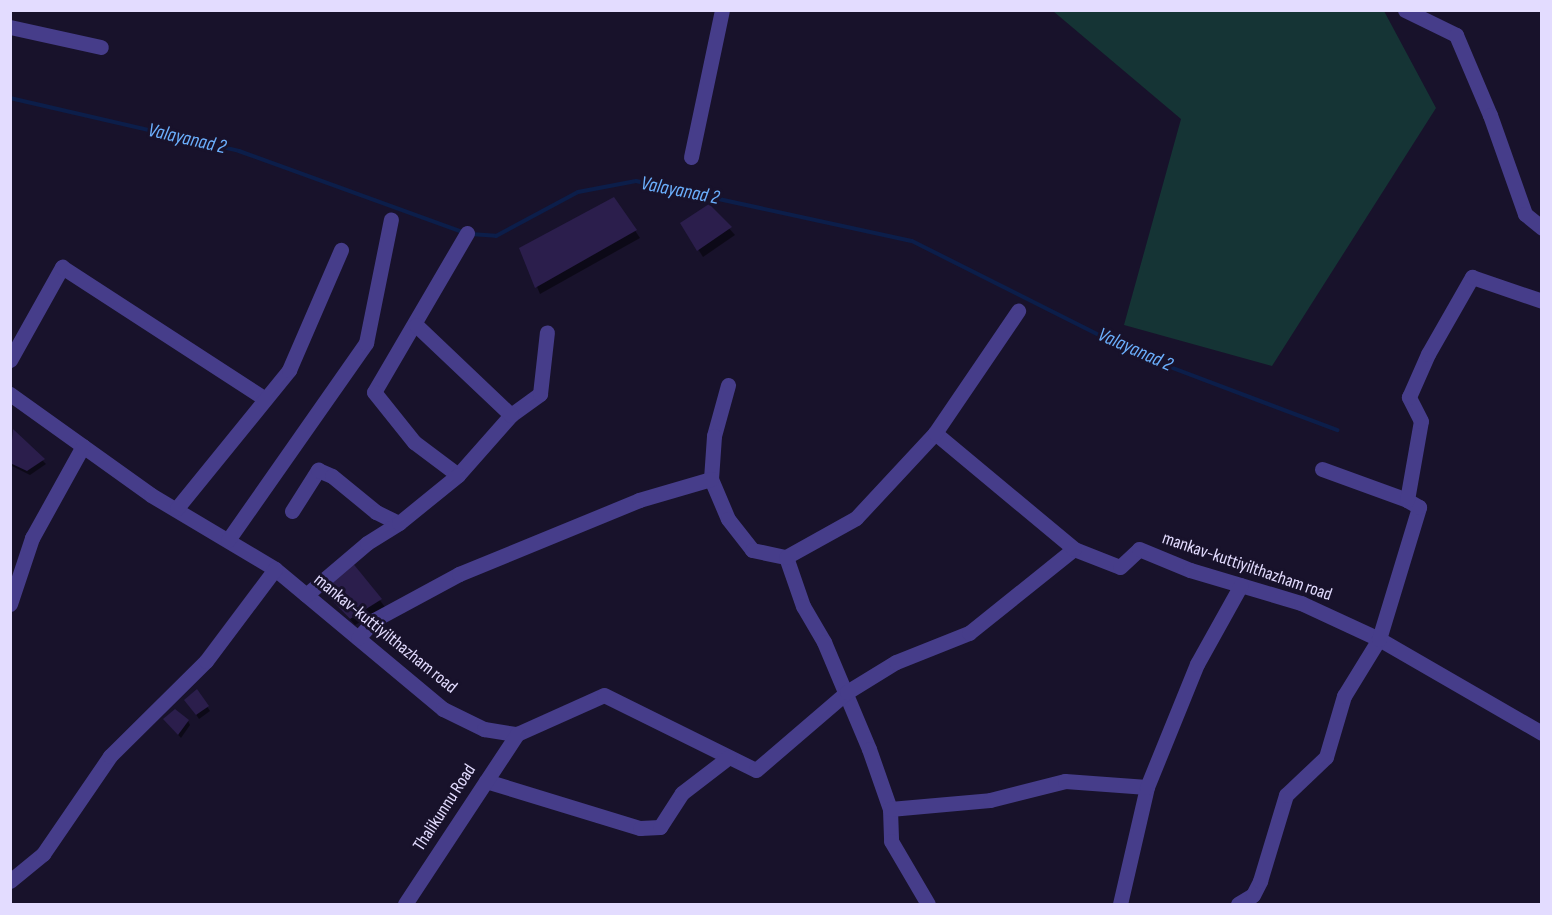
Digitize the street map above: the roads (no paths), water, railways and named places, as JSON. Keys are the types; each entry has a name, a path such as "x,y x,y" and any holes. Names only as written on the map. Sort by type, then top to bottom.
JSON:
{"street":[{"path":"691,157 722,10"},
{"path":"1405,10 1456,35 1490,115 1525,214 1542,228"},
{"path":"10,27 101,47"},
{"path":"228,540 366,343 391,219"},
{"path":"458,475 414,442 374,392 416,325 467,233"},
{"path":"177,508 288,370 341,250"},
{"path":"10,360 62,267 265,399"},
{"path":"1407,500 1421,422 1409,398 1428,354 1473,278 1542,301"},
{"path":"728,385 714,436 711,479 728,519 752,550 786,557 856,518 935,433 1018,311"},
{"path":"416,325 511,415"},
{"path":"306,595 367,543 399,523 458,475 511,415 540,394 547,332"},
{"name":"mankav-kuttiyilthazham road","path":"10,394 151,495 177,508 275,569 444,709 484,729 517,734"},
{"path":"517,734 604,695 756,770 847,692 896,662 969,633 1074,549 935,433"},
{"path":"10,604 32,538 83,446"},
{"path":"1238,904 1252,895 1260,881 1286,795 1326,757 1344,696 1379,639 1419,507 1407,500 1322,469"},
{"path":"292,511 318,470 399,523"},
{"path":"358,638 374,620 459,574 639,500 711,479"},
{"name":"mankav-kuttiyilthazham road","path":"1074,549 1120,567 1139,549 1241,585 1301,603 1379,639 1542,733"},
{"path":"786,557 803,606 847,692 890,809 891,841 928,904"},
{"path":"10,881 43,854 110,756 206,661 275,569"},
{"path":"1120,904 1147,787 1197,664 1241,585"},
{"name":"Thalikunnu Road","path":"405,904 517,734"},
{"path":"486,781 640,828 660,827 682,793 729,757"},
{"path":"890,809 990,800 1065,780 1147,787"},
{"path":"1260,881 1262,904"}],"waterway":[{"name":"Valayanad 2","path":"10,98 239,151 463,232"},
{"name":"Valayanad 2","path":"470,234 496,236 578,192 636,181 912,241 1141,356 1337,430"}]}
